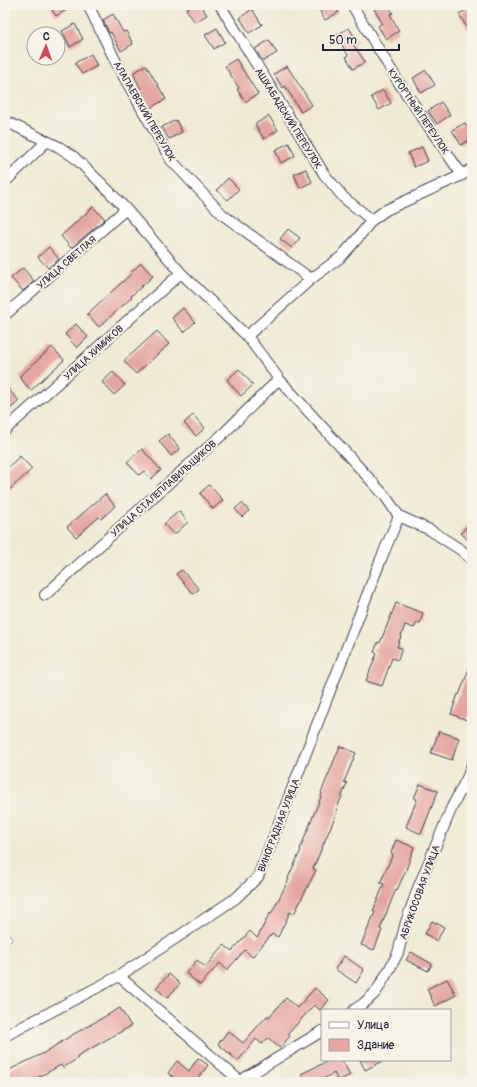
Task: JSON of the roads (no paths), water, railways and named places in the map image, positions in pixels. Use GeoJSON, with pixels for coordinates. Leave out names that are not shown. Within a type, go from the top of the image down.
{"type":"FeatureCollection","features":[{"type":"Feature","properties":{"kind":"street","name":"АЛАПАЕВСКИЙ ПЕРЕУЛОК"},"geometry":{"type":"LineString","coordinates":[[88,5],[119,68],[171,160],[223,215],[311,279]]}},
{"type":"Feature","properties":{"kind":"street","name":"АШХАБАДСКИЙ ПЕРЕУЛОК"},"geometry":{"type":"LineString","coordinates":[[220,5],[324,174],[344,198],[372,220]]}},
{"type":"Feature","properties":{"kind":"street","name":"КУРОРТНЫЙ ПЕРЕУЛОК"},"geometry":{"type":"LineString","coordinates":[[352,5],[399,83],[462,175]]}},
{"type":"Feature","properties":{"kind":"street"},"geometry":{"type":"LineString","coordinates":[[5,121],[60,147],[74,157],[126,209],[181,273],[247,336],[279,379],[385,496],[399,516],[430,530],[461,550],[472,560]]}},
{"type":"Feature","properties":{"kind":"street"},"geometry":{"type":"LineString","coordinates":[[5,182],[47,141]]}},
{"type":"Feature","properties":{"kind":"street"},"geometry":{"type":"LineString","coordinates":[[5,173],[22,166]]}},
{"type":"Feature","properties":{"kind":"street"},"geometry":{"type":"LineString","coordinates":[[247,336],[311,279],[341,257],[372,220],[386,210],[472,169]]}},
{"type":"Feature","properties":{"kind":"street","name":"УЛИЦА СВЕТЛАЯ"},"geometry":{"type":"LineString","coordinates":[[5,315],[126,209]]}},
{"type":"Feature","properties":{"kind":"street","name":"УЛИЦА ХИМИКОВ"},"geometry":{"type":"LineString","coordinates":[[5,430],[181,273]]}},
{"type":"Feature","properties":{"kind":"street","name":"УЛИЦА СТАЛЕПЛАВИЛЬЩИКОВ"},"geometry":{"type":"LineString","coordinates":[[44,595],[224,433],[279,379]]}},
{"type":"Feature","properties":{"kind":"street","name":"ВИНОГРАДНАЯ УЛИЦА"},"geometry":{"type":"LineString","coordinates":[[5,1036],[119,976],[236,898],[258,877],[399,516]]}},
{"type":"Feature","properties":{"kind":"street","name":"АБРИКОСОВАЯ УЛИЦА"},"geometry":{"type":"LineString","coordinates":[[356,1009],[376,992],[398,953],[406,922],[420,883],[452,807],[472,765]]}},
{"type":"Feature","properties":{"kind":"street"},"geometry":{"type":"LineString","coordinates":[[119,976],[241,1082],[321,1032]]}},
{"type":"Feature","properties":{"kind":"lane"},"geometry":{"type":"LineString","coordinates":[[5,933],[9,939]]}}]}
